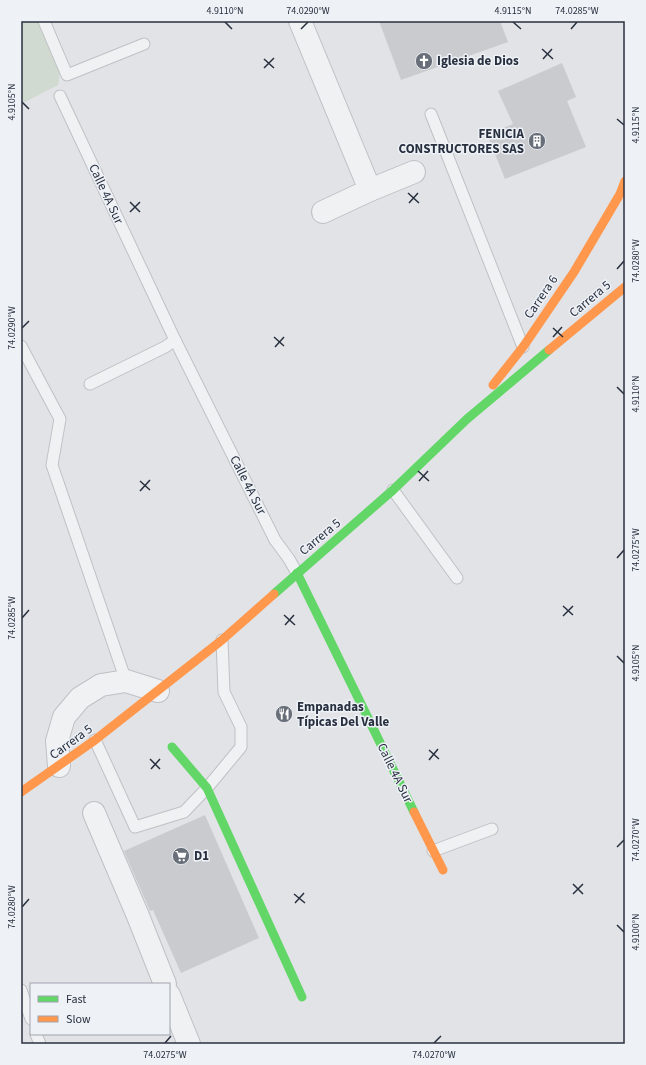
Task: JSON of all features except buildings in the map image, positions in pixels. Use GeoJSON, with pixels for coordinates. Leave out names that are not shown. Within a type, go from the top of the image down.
{"type":"FeatureCollection","features":[{"type":"Feature","properties":{"kind":"main road","name":"Carrera 6"},"geometry":{"type":"LineString","coordinates":[[467,419],[522,348],[574,272],[620,194],[625,181]]}},
{"type":"Feature","properties":{"kind":"main road"},"geometry":{"type":"LineString","coordinates":[[620,194],[625,204]]}},
{"type":"Feature","properties":{"kind":"main road","name":"Carrera 5"},"geometry":{"type":"LineString","coordinates":[[21,792],[95,740],[222,640],[349,530],[467,419],[625,287]]}},
{"type":"Feature","properties":{"kind":"main road","name":"Calle 4A Sur"},"geometry":{"type":"LineString","coordinates":[[297,574],[443,870]]}},
{"type":"Feature","properties":{"kind":"main road"},"geometry":{"type":"LineString","coordinates":[[172,746],[207,788],[302,997]]}},
{"type":"Feature","properties":{"kind":"street"},"geometry":{"type":"LineString","coordinates":[[300,21],[370,190]]}},
{"type":"Feature","properties":{"kind":"street"},"geometry":{"type":"LineString","coordinates":[[322,212],[414,172]]}},
{"type":"Feature","properties":{"kind":"street"},"geometry":{"type":"LineString","coordinates":[[59,766],[57,741],[64,717],[80,698],[101,685],[126,681],[158,691]]}},
{"type":"Feature","properties":{"kind":"street"},"geometry":{"type":"LineString","coordinates":[[94,813],[165,983]]}},
{"type":"Feature","properties":{"kind":"street"},"geometry":{"type":"LineString","coordinates":[[170,996],[189,1044]]}},
{"type":"Feature","properties":{"kind":"lane"},"geometry":{"type":"LineString","coordinates":[[44,21],[67,75],[144,44]]}},
{"type":"Feature","properties":{"kind":"lane","name":"Calle 4A Sur"},"geometry":{"type":"LineString","coordinates":[[60,96],[175,340],[275,540],[289,559],[297,574]]}},
{"type":"Feature","properties":{"kind":"lane"},"geometry":{"type":"LineString","coordinates":[[431,114],[522,348]]}},
{"type":"Feature","properties":{"kind":"lane"},"geometry":{"type":"LineString","coordinates":[[90,384],[166,347],[175,340]]}},
{"type":"Feature","properties":{"kind":"lane"},"geometry":{"type":"LineString","coordinates":[[21,346],[60,419],[52,465],[126,681]]}},
{"type":"Feature","properties":{"kind":"lane"},"geometry":{"type":"LineString","coordinates":[[393,490],[457,578]]}},
{"type":"Feature","properties":{"kind":"lane"},"geometry":{"type":"LineString","coordinates":[[95,740],[135,827],[184,812],[207,788],[241,747],[242,727],[224,692],[222,640]]}},
{"type":"Feature","properties":{"kind":"lane"},"geometry":{"type":"LineString","coordinates":[[433,851],[492,829]]}},
{"type":"Feature","properties":{"kind":"lane"},"geometry":{"type":"LineString","coordinates":[[21,990],[30,1016]]}},
{"type":"Feature","properties":{"kind":"shaded area"},"geometry":{"type":"Polygon","coordinates":[[[21,21],[38,21],[60,72],[58,85],[21,104],[21,21]]]}},
{"type":"Feature","properties":{"kind":"traffic: fast"},"geometry":{"type":"LineString","coordinates":[[274,594],[393,490],[467,419],[549,350]]}},
{"type":"Feature","properties":{"kind":"traffic: fast"},"geometry":{"type":"LineString","coordinates":[[297,573],[414,812]]}},
{"type":"Feature","properties":{"kind":"traffic: fast"},"geometry":{"type":"LineString","coordinates":[[172,747],[207,788],[302,997]]}},
{"type":"Feature","properties":{"kind":"traffic: slow"},"geometry":{"type":"LineString","coordinates":[[493,385],[523,347],[574,272],[620,194],[625,181]]}},
{"type":"Feature","properties":{"kind":"traffic: slow"},"geometry":{"type":"LineString","coordinates":[[549,350],[625,287]]}},
{"type":"Feature","properties":{"kind":"traffic: slow"},"geometry":{"type":"LineString","coordinates":[[21,792],[95,740],[222,640],[274,594]]}},
{"type":"Feature","properties":{"kind":"traffic: slow"},"geometry":{"type":"LineString","coordinates":[[414,812],[443,870]]}},
{"type":"Feature","properties":{"kind":"place","name":"Iglesia de Dios"},"geometry":{"type":"Point","coordinates":[424,61]}},
{"type":"Feature","properties":{"kind":"place","name":"FENICIA CONSTRUCTORES SAS"},"geometry":{"type":"Point","coordinates":[537,141]}},
{"type":"Feature","properties":{"kind":"place","name":"Empanadas Típicas Del Valle"},"geometry":{"type":"Point","coordinates":[284,714]}},
{"type":"Feature","properties":{"kind":"place","name":"D1"},"geometry":{"type":"Point","coordinates":[181,856]}}]}
